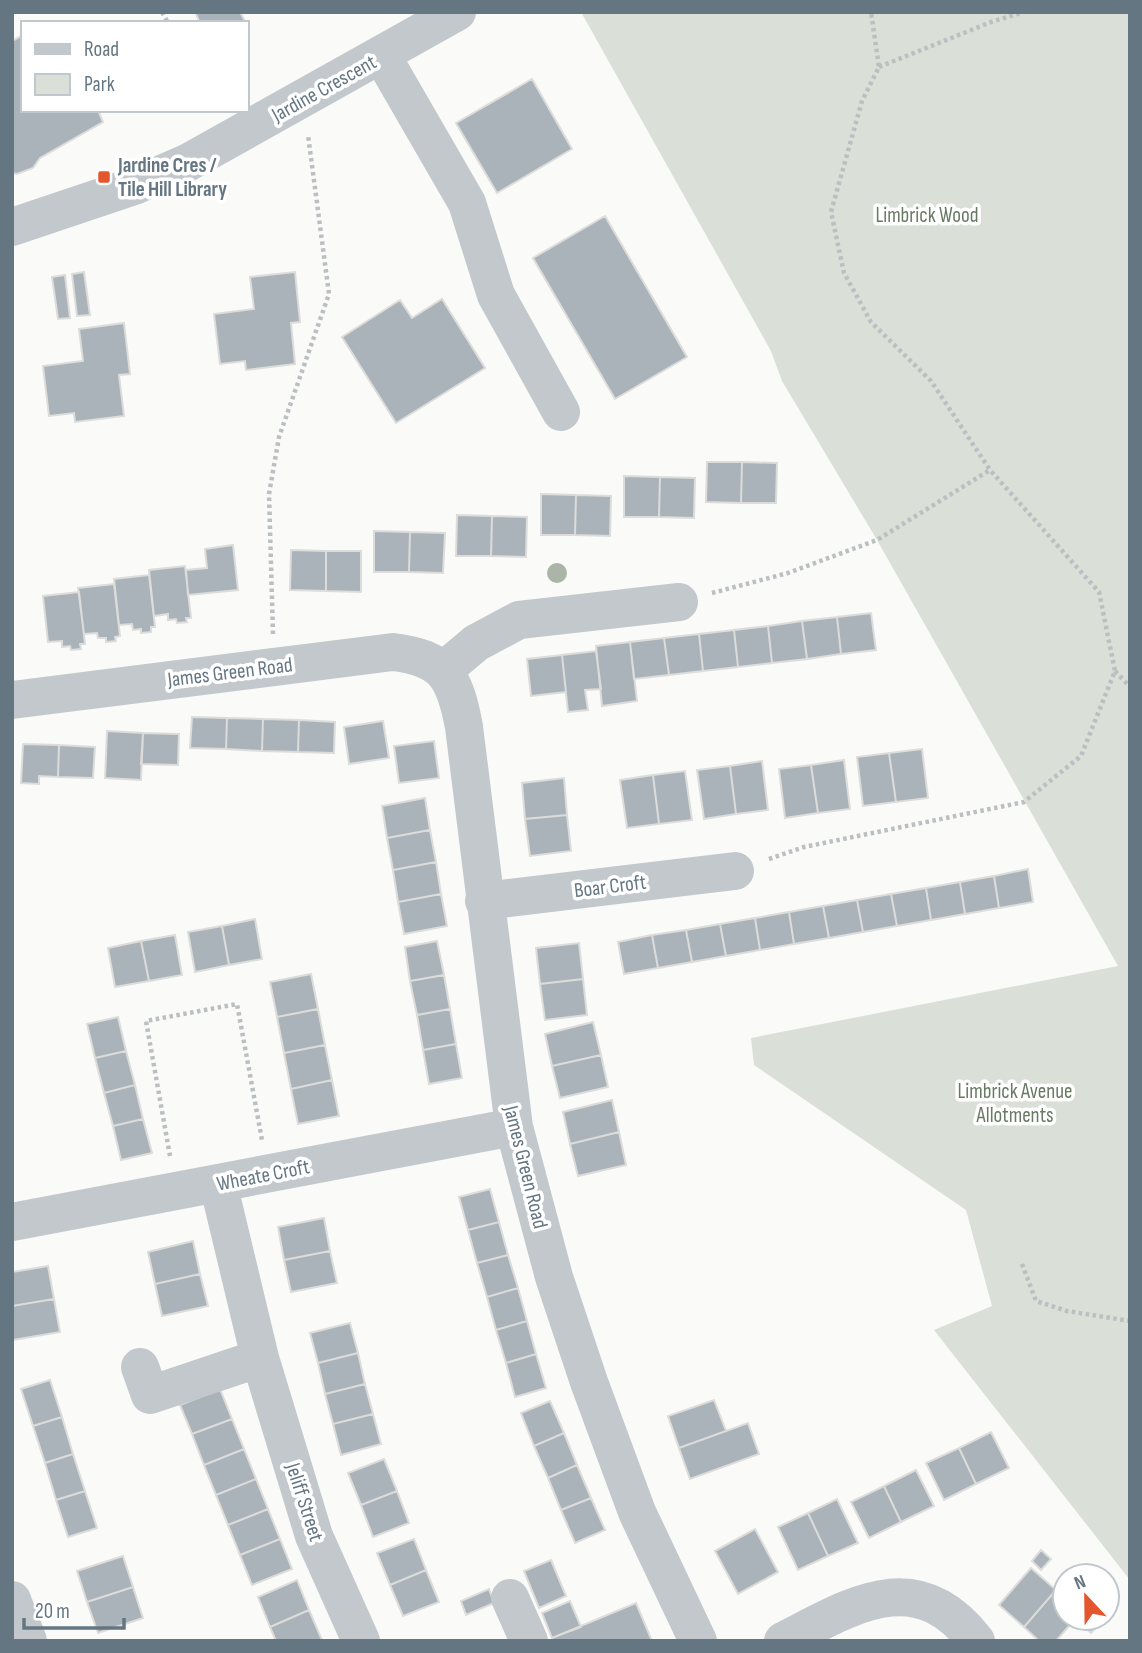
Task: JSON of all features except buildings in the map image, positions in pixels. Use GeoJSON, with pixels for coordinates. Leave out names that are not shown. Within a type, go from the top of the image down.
{"type":"FeatureCollection","features":[{"type":"Feature","properties":{"kind":"street","name":"Jardine Crescent"},"geometry":{"type":"LineString","coordinates":[[12,227],[166,172],[382,55],[443,16]]}},
{"type":"Feature","properties":{"kind":"street"},"geometry":{"type":"LineString","coordinates":[[382,55],[467,202],[496,295],[561,412]]}},
{"type":"Feature","properties":{"kind":"street"},"geometry":{"type":"LineString","coordinates":[[444,670],[476,643],[519,620],[679,602]]}},
{"type":"Feature","properties":{"kind":"street","name":"James Green Road"},"geometry":{"type":"LineString","coordinates":[[12,700],[393,652],[418,655],[444,670],[460,701],[464,727],[514,1127],[554,1277],[589,1382],[637,1512],[698,1641]]}},
{"type":"Feature","properties":{"kind":"street","name":"Boar Croft"},"geometry":{"type":"LineString","coordinates":[[484,901],[735,871]]}},
{"type":"Feature","properties":{"kind":"street","name":"Wheate Croft"},"geometry":{"type":"LineString","coordinates":[[12,1222],[514,1127]]}},
{"type":"Feature","properties":{"kind":"street","name":"Jeliff Street"},"geometry":{"type":"LineString","coordinates":[[218,1183],[260,1358],[314,1536],[360,1641]]}},
{"type":"Feature","properties":{"kind":"street"},"geometry":{"type":"LineString","coordinates":[[140,1367],[150,1395],[260,1358]]}},
{"type":"Feature","properties":{"kind":"street"},"geometry":{"type":"LineString","coordinates":[[783,1641],[854,1605],[900,1594],[930,1604],[961,1622],[976,1641]]}},
{"type":"Feature","properties":{"kind":"street"},"geometry":{"type":"LineString","coordinates":[[510,1598],[529,1641]]}},
{"type":"Feature","properties":{"kind":"street"},"geometry":{"type":"LineString","coordinates":[[12,1600],[27,1641]]}},
{"type":"Feature","properties":{"kind":"path"},"geometry":{"type":"LineString","coordinates":[[871,12],[879,67],[862,102],[831,212],[844,273],[872,322],[931,381],[990,470],[1099,592],[1115,671],[1130,687]]}},
{"type":"Feature","properties":{"kind":"path"},"geometry":{"type":"LineString","coordinates":[[879,67],[991,22],[1024,12]]}},
{"type":"Feature","properties":{"kind":"path"},"geometry":{"type":"LineString","coordinates":[[274,666],[269,494],[279,437],[329,294],[304,98]]}},
{"type":"Feature","properties":{"kind":"path"},"geometry":{"type":"LineString","coordinates":[[679,602],[788,573],[877,540],[990,470]]}},
{"type":"Feature","properties":{"kind":"path"},"geometry":{"type":"LineString","coordinates":[[735,871],[804,847],[1024,802],[1081,756],[1115,671]]}},
{"type":"Feature","properties":{"kind":"path"},"geometry":{"type":"LineString","coordinates":[[177,1191],[146,1021],[237,1004],[268,1174]]}},
{"type":"Feature","properties":{"kind":"path"},"geometry":{"type":"LineString","coordinates":[[1022,1264],[1036,1301],[1067,1311],[1130,1321]]}},
{"type":"Feature","properties":{"kind":"green space","name":"Limbrick Wood"},"geometry":{"type":"Polygon","coordinates":[[[581,12],[1130,12],[1130,1580],[1121,1569],[1121,1562],[1116,1562],[934,1330],[992,1306],[966,1210],[754,1065],[751,1038],[1118,966],[877,540],[782,381],[771,351],[581,12]]]}},
{"type":"Feature","properties":{"kind":"place","name":"Jardine Cres / Tile Hill Library"},"geometry":{"type":"Point","coordinates":[104,177]}},
{"type":"Feature","properties":{"kind":"park label","name":"Limbrick Avenue Allotments"},"geometry":{"type":"Point","coordinates":[1015,1103]}}]}
